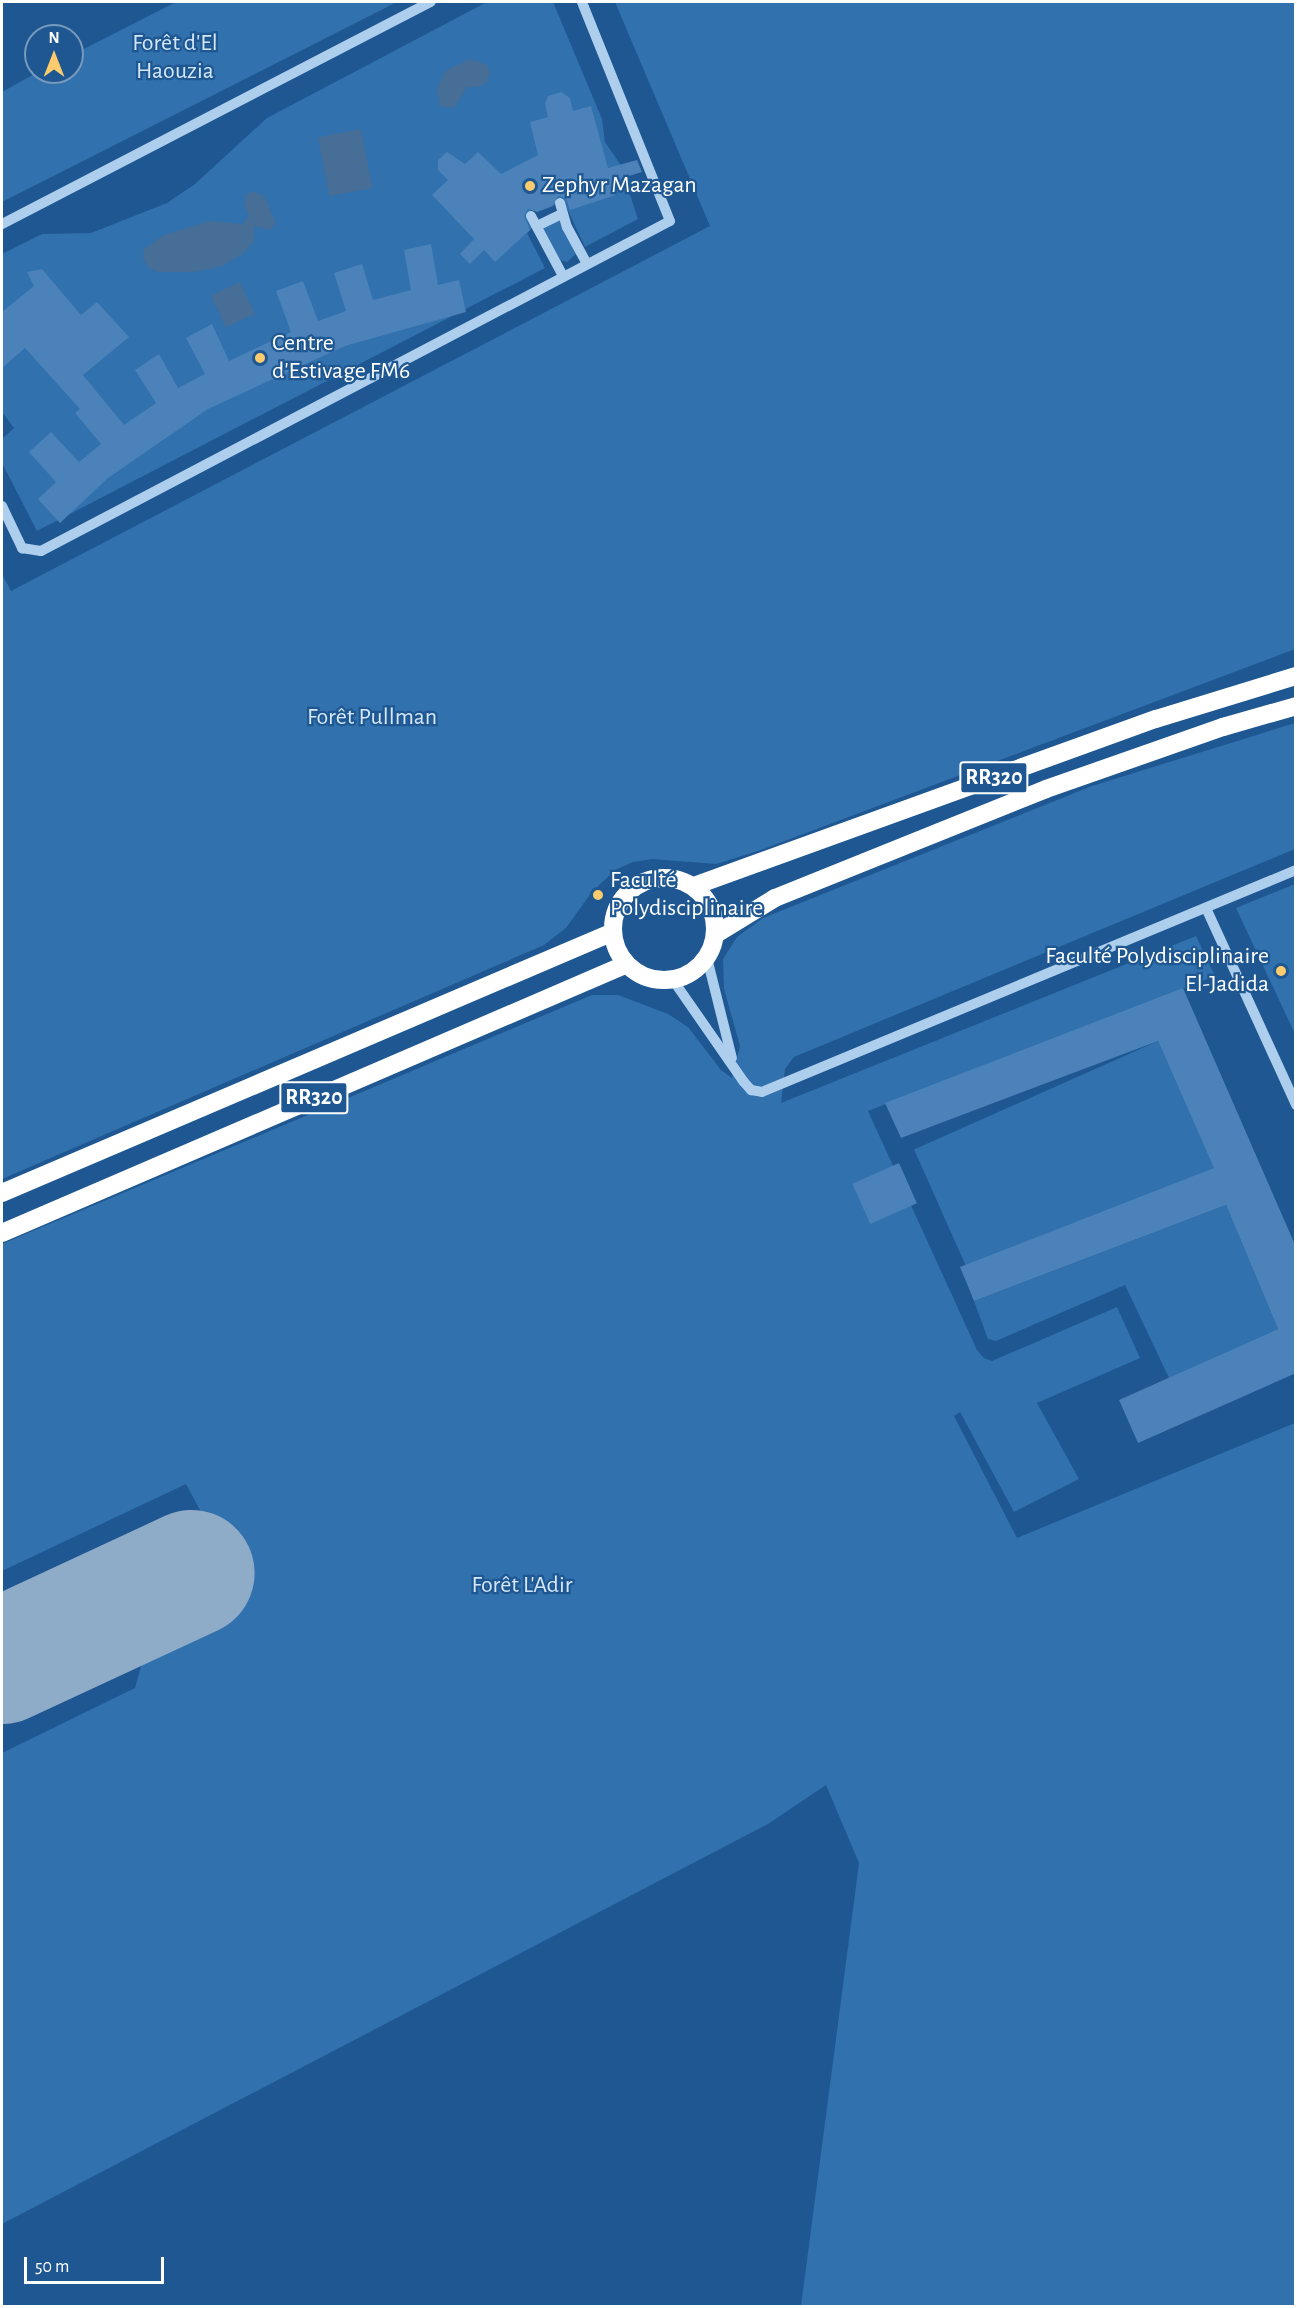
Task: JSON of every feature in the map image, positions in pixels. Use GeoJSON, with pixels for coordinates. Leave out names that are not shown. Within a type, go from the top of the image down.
{"type":"FeatureCollection","features":[{"type":"Feature","properties":{"kind":"highway","name":"RR320"},"geometry":{"type":"LineString","coordinates":[[694,886],[1156,719],[1296,676]]}},
{"type":"Feature","properties":{"kind":"highway","name":"RR320"},"geometry":{"type":"LineString","coordinates":[[716,934],[775,898],[1046,789],[1223,727],[1296,706]]}},
{"type":"Feature","properties":{"kind":"highway"},"geometry":{"type":"LineString","coordinates":[[657,877],[677,878],[694,886],[707,899],[715,916],[716,934],[707,958],[692,972],[673,980],[648,977],[627,964],[617,949],[613,932],[620,904],[639,884],[657,877]]}},
{"type":"Feature","properties":{"kind":"highway","name":"RR320"},"geometry":{"type":"LineString","coordinates":[[2,1192],[613,932]]}},
{"type":"Feature","properties":{"kind":"highway","name":"RR320"},"geometry":{"type":"LineString","coordinates":[[2,1233],[627,964]]}},
{"type":"Feature","properties":{"kind":"street"},"geometry":{"type":"LineString","coordinates":[[2,225],[431,2]]}},
{"type":"Feature","properties":{"kind":"street"},"geometry":{"type":"LineString","coordinates":[[2,506],[22,548],[41,551],[670,220],[582,2]]}},
{"type":"Feature","properties":{"kind":"street"},"geometry":{"type":"LineString","coordinates":[[537,226],[561,209],[587,264]]}},
{"type":"Feature","properties":{"kind":"street"},"geometry":{"type":"LineString","coordinates":[[531,216],[563,276]]}},
{"type":"Feature","properties":{"kind":"street"},"geometry":{"type":"LineString","coordinates":[[673,980],[751,1090],[762,1092],[777,1088],[1296,870]]}},
{"type":"Feature","properties":{"kind":"street"},"geometry":{"type":"LineString","coordinates":[[1206,908],[1296,1105]]}},
{"type":"Feature","properties":{"kind":"street"},"geometry":{"type":"LineString","coordinates":[[707,958],[734,1064]]}},
{"type":"Feature","properties":{"kind":"green space","name":"Forêt d'El Haouzia"},"geometry":{"type":"Polygon","coordinates":[[[176,2],[397,2],[2,202],[2,92],[24,80],[24,84],[84,84],[84,49],[176,2]]]}},
{"type":"Feature","properties":{"kind":"green space"},"geometry":{"type":"Polygon","coordinates":[[[487,2],[553,2],[602,119],[605,142],[620,164],[638,219],[585,247],[564,202],[554,205],[549,194],[527,206],[534,214],[534,227],[527,233],[545,268],[37,531],[2,463],[2,439],[14,428],[2,412],[2,254],[42,234],[91,233],[167,203],[195,184],[267,118],[487,2]]]}},
{"type":"Feature","properties":{"kind":"green space","name":"Forêt Pullman"},"geometry":{"type":"Polygon","coordinates":[[[615,2],[1295,2],[1295,649],[761,850],[716,864],[652,859],[633,862],[615,870],[591,893],[566,928],[544,945],[2,1179],[2,574],[11,591],[710,226],[615,2]]]}},
{"type":"Feature","properties":{"kind":"green space"},"geometry":{"type":"Polygon","coordinates":[[[560,220],[576,254],[567,262],[560,260],[544,230],[544,225],[560,220]]]}},
{"type":"Feature","properties":{"kind":"green space","name":"Forêt L'Adir"},"geometry":{"type":"Polygon","coordinates":[[[1295,723],[1295,849],[794,1057],[785,1069],[781,1103],[1196,936],[1215,976],[868,1111],[977,1350],[984,1358],[992,1361],[1117,1307],[1140,1358],[1037,1403],[1079,1479],[1014,1512],[960,1412],[954,1416],[1017,1538],[1295,1423],[1295,2306],[801,2306],[859,1863],[826,1785],[768,1824],[2,2224],[2,1753],[135,1688],[149,1638],[184,1604],[199,1550],[202,1514],[186,1484],[2,1571],[2,1244],[592,995],[618,995],[668,1014],[688,1027],[721,1070],[732,1078],[740,1046],[724,989],[723,959],[737,937],[763,918],[1092,786],[1295,723]]]}},
{"type":"Feature","properties":{"kind":"green space","name":"Faculté Polydisciplinaire El-Jadida"},"geometry":{"type":"Polygon","coordinates":[[[1295,884],[1295,1034],[1236,908],[1295,884]]]}},
{"type":"Feature","properties":{"kind":"green space"},"geometry":{"type":"Polygon","coordinates":[[[1158,1041],[1215,1168],[971,1277],[914,1150],[1158,1041]]]}},
{"type":"Feature","properties":{"kind":"green space"},"geometry":{"type":"Polygon","coordinates":[[[1226,1205],[1278,1329],[1169,1378],[1125,1285],[996,1341],[988,1339],[974,1301],[1226,1205]]]}},
{"type":"Feature","properties":{"kind":"shaded area"},"geometry":{"type":"Polygon","coordinates":[[[469,59],[486,64],[490,72],[488,81],[480,87],[467,87],[454,108],[440,106],[437,89],[445,71],[469,59]]]}},
{"type":"Feature","properties":{"kind":"shaded area"},"geometry":{"type":"Polygon","coordinates":[[[361,129],[372,188],[329,196],[318,137],[361,129]]]}},
{"type":"Feature","properties":{"kind":"shaded area"},"geometry":{"type":"Polygon","coordinates":[[[253,191],[264,196],[276,223],[270,230],[254,226],[254,241],[241,255],[222,266],[193,272],[158,272],[148,267],[143,258],[144,249],[164,235],[210,221],[243,224],[249,216],[244,205],[246,195],[253,191]]]}},
{"type":"Feature","properties":{"kind":"shaded area"},"geometry":{"type":"Polygon","coordinates":[[[240,282],[255,314],[226,327],[211,296],[240,282]]]}},
{"type":"Feature","properties":{"kind":"building"},"geometry":{"type":"Polygon","coordinates":[[[561,92],[570,98],[573,111],[591,106],[608,168],[637,160],[642,172],[612,181],[616,195],[570,210],[566,198],[558,196],[553,206],[537,212],[528,209],[524,216],[530,230],[495,262],[484,250],[470,264],[460,254],[474,239],[432,195],[448,180],[438,170],[438,160],[447,152],[465,164],[478,152],[501,174],[538,155],[530,122],[548,117],[545,104],[548,96],[561,92]]]}},
{"type":"Feature","properties":{"kind":"building"},"geometry":{"type":"Polygon","coordinates":[[[431,244],[438,285],[459,280],[466,312],[345,346],[208,409],[108,478],[60,523],[38,499],[56,482],[29,452],[51,432],[79,462],[101,444],[75,413],[80,409],[25,348],[2,368],[2,312],[34,286],[27,272],[42,269],[81,315],[97,302],[129,337],[83,375],[124,425],[156,403],[135,370],[159,354],[178,388],[205,374],[186,338],[212,324],[229,361],[291,332],[276,291],[303,281],[318,321],[346,311],[334,273],[362,264],[373,300],[411,290],[404,250],[431,244]]]}},
{"type":"Feature","properties":{"kind":"building"},"geometry":{"type":"Polygon","coordinates":[[[1183,988],[1296,1247],[1296,1373],[1138,1443],[1119,1400],[1278,1329],[1226,1205],[974,1301],[960,1267],[1214,1168],[1158,1041],[901,1138],[885,1103],[1183,988]]]}},
{"type":"Feature","properties":{"kind":"building"},"geometry":{"type":"Polygon","coordinates":[[[899,1163],[917,1203],[870,1224],[852,1184],[899,1163]]]}},
{"type":"Feature","properties":{"kind":"runway"},"geometry":{"type":"LineString","coordinates":[[2,1661],[192,1573]]}},
{"type":"Feature","properties":{"kind":"place","name":"Zephyr Mazagan"},"geometry":{"type":"Point","coordinates":[530,186]}},
{"type":"Feature","properties":{"kind":"place","name":"Centre d'Estivage FM6"},"geometry":{"type":"Point","coordinates":[260,358]}},
{"type":"Feature","properties":{"kind":"place","name":"Faculté Polydisciplinaire"},"geometry":{"type":"Point","coordinates":[598,895]}},
{"type":"Feature","properties":{"kind":"place","name":"Faculté Polydisciplinaire El-Jadida"},"geometry":{"type":"Point","coordinates":[1281,971]}}]}
